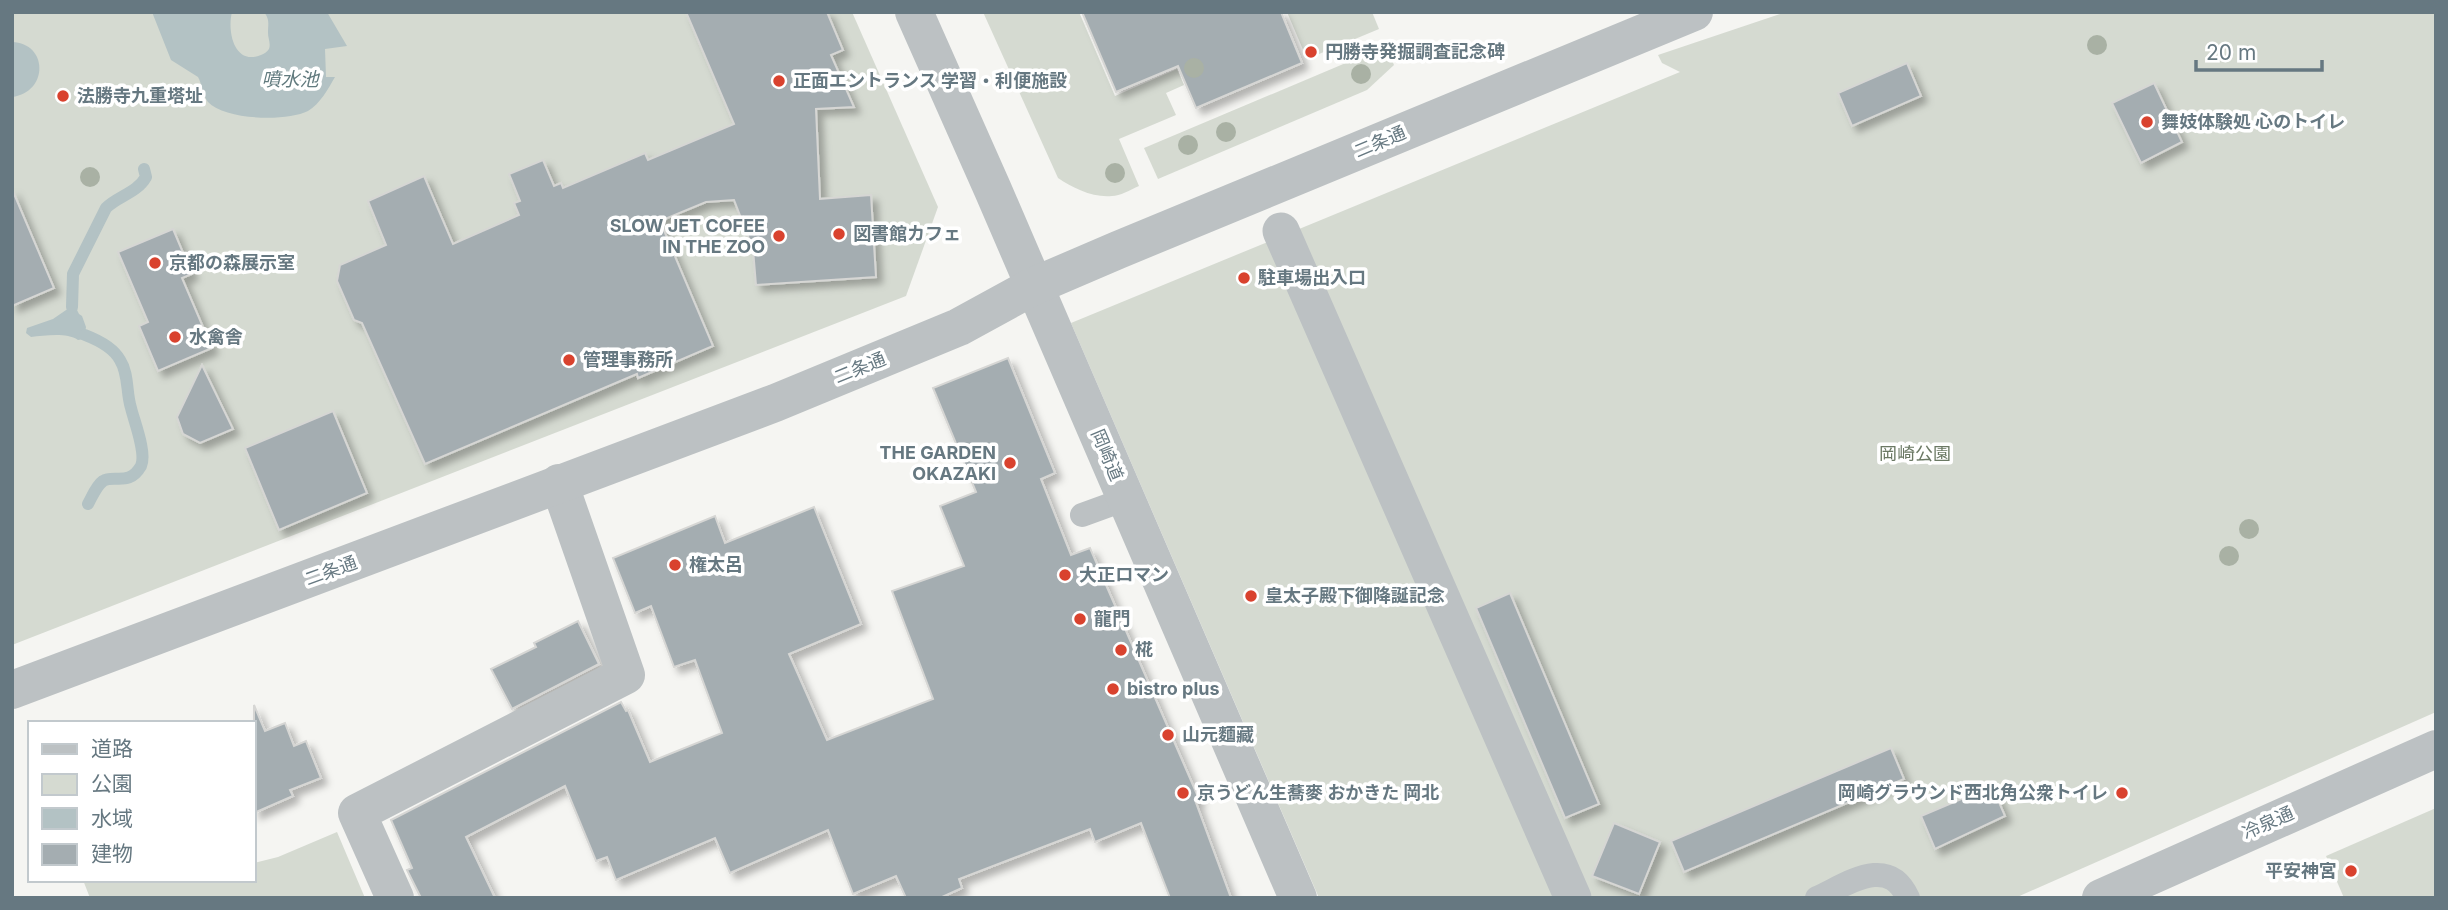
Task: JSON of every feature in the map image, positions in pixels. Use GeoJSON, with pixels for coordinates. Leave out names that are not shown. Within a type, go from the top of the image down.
{"type":"FeatureCollection","features":[{"type":"Feature","properties":{"kind":"street","name":"岡崎道"},"geometry":{"type":"LineString","coordinates":[[914,12],[1298,898]]}},
{"type":"Feature","properties":{"kind":"street","name":"二条通"},"geometry":{"type":"LineString","coordinates":[[12,690],[775,403],[935,338],[1034,286],[1694,12]]}},
{"type":"Feature","properties":{"kind":"street"},"geometry":{"type":"LineString","coordinates":[[1281,231],[1573,898]]}},
{"type":"Feature","properties":{"kind":"street"},"geometry":{"type":"LineString","coordinates":[[395,898],[357,813],[626,675],[559,483]]}},
{"type":"Feature","properties":{"kind":"street","name":"冷泉通"},"geometry":{"type":"LineString","coordinates":[[2101,898],[2436,749]]}},
{"type":"Feature","properties":{"kind":"lane"},"geometry":{"type":"LineString","coordinates":[[1082,515],[1126,499]]}},
{"type":"Feature","properties":{"kind":"lane"},"geometry":{"type":"LineString","coordinates":[[1817,898],[1869,875],[1883,874],[1897,879],[1909,898]]}},
{"type":"Feature","properties":{"kind":"green space"},"geometry":{"type":"Polygon","coordinates":[[[12,12],[852,12],[938,207],[906,296],[12,645],[12,12]]]}},
{"type":"Feature","properties":{"kind":"green space"},"geometry":{"type":"Polygon","coordinates":[[[983,12],[1079,12],[1115,96],[1177,69],[1184,85],[1166,93],[1176,115],[1119,139],[1139,186],[1118,195],[1105,196],[1084,192],[1058,178],[983,12]]]}},
{"type":"Feature","properties":{"kind":"green space"},"geometry":{"type":"Polygon","coordinates":[[[1287,12],[1372,12],[1379,29],[1307,59],[1287,12]]]}},
{"type":"Feature","properties":{"kind":"green space","name":"岡崎公園"},"geometry":{"type":"Polygon","coordinates":[[[1786,12],[2436,12],[2436,712],[2015,898],[1319,898],[1071,323],[1680,72],[1662,63],[1658,55],[1786,12]]]}},
{"type":"Feature","properties":{"kind":"green space"},"geometry":{"type":"Polygon","coordinates":[[[1386,46],[1394,65],[1367,90],[1158,179],[1144,148],[1386,46]]]}},
{"type":"Feature","properties":{"kind":"green space"},"geometry":{"type":"Polygon","coordinates":[[[2436,808],[2436,898],[2344,898],[2326,856],[2436,808]]]}},
{"type":"Feature","properties":{"kind":"green space"},"geometry":{"type":"Polygon","coordinates":[[[337,832],[365,898],[90,898],[84,882],[256,882],[256,862],[278,857],[337,832]]]}},
{"type":"Feature","properties":{"kind":"water","name":"噴水池"},"geometry":{"type":"Polygon","coordinates":[[[152,12],[232,12],[234,45],[244,56],[252,57],[261,55],[270,47],[268,20],[264,12],[327,12],[347,46],[325,49],[326,77],[335,77],[320,100],[308,111],[285,117],[241,116],[216,108],[208,102],[198,77],[171,60],[152,12]]]}},
{"type":"Feature","properties":{"kind":"water"},"geometry":{"type":"Polygon","coordinates":[[[12,42],[24,44],[32,50],[38,59],[39,68],[38,78],[33,86],[12,97],[12,42]]]}},
{"type":"Feature","properties":{"kind":"water"},"geometry":{"type":"Polygon","coordinates":[[[75,306],[86,327],[84,339],[61,335],[31,337],[26,333],[27,328],[53,319],[75,306]]]}},
{"type":"Feature","properties":{"kind":"building"},"geometry":{"type":"Polygon","coordinates":[[[686,12],[827,12],[843,50],[831,55],[854,107],[816,109],[820,199],[871,195],[876,277],[756,285],[753,249],[734,200],[706,202],[660,221],[713,346],[638,378],[637,374],[425,464],[362,323],[354,320],[337,281],[340,265],[386,245],[368,201],[424,176],[453,244],[519,215],[514,203],[520,201],[509,174],[543,160],[554,186],[561,183],[563,188],[645,153],[648,160],[734,124],[686,12]]]}},
{"type":"Feature","properties":{"kind":"building"},"geometry":{"type":"Polygon","coordinates":[[[1082,12],[1281,12],[1302,63],[1196,108],[1178,66],[1116,92],[1082,12]]]}},
{"type":"Feature","properties":{"kind":"building"},"geometry":{"type":"Polygon","coordinates":[[[1907,63],[1921,96],[1852,126],[1838,93],[1907,63]]]}},
{"type":"Feature","properties":{"kind":"building","name":"舞妓体験処 心のトイレ"},"geometry":{"type":"Polygon","coordinates":[[[2154,83],[2182,142],[2141,163],[2112,103],[2154,83]]]}},
{"type":"Feature","properties":{"kind":"building"},"geometry":{"type":"Polygon","coordinates":[[[12,189],[54,288],[12,306],[12,189]]]}},
{"type":"Feature","properties":{"kind":"building"},"geometry":{"type":"Polygon","coordinates":[[[173,229],[192,274],[182,278],[212,348],[158,371],[139,326],[148,322],[118,252],[173,229]]]}},
{"type":"Feature","properties":{"kind":"building"},"geometry":{"type":"Polygon","coordinates":[[[1008,358],[1055,473],[1041,479],[1071,555],[1090,548],[1199,799],[1195,800],[1231,898],[1170,898],[1141,823],[1095,842],[1090,829],[959,879],[962,888],[940,898],[906,898],[896,876],[853,894],[828,830],[730,873],[715,838],[616,880],[607,857],[596,861],[565,786],[466,837],[495,898],[421,898],[407,870],[412,868],[391,820],[621,702],[626,711],[628,710],[650,762],[722,733],[695,660],[674,667],[651,606],[635,613],[613,558],[715,516],[725,543],[814,507],[861,624],[789,654],[827,740],[933,699],[892,591],[964,566],[940,506],[976,492],[933,388],[1008,358]]]}},
{"type":"Feature","properties":{"kind":"building"},"geometry":{"type":"Polygon","coordinates":[[[202,365],[233,429],[200,443],[183,434],[177,417],[202,365]]]}},
{"type":"Feature","properties":{"kind":"building"},"geometry":{"type":"Polygon","coordinates":[[[333,411],[367,493],[279,530],[245,448],[333,411]]]}},
{"type":"Feature","properties":{"kind":"building"},"geometry":{"type":"Polygon","coordinates":[[[1510,593],[1599,804],[1565,818],[1476,608],[1510,593]]]}},
{"type":"Feature","properties":{"kind":"building"},"geometry":{"type":"Polygon","coordinates":[[[578,621],[599,664],[512,709],[491,669],[536,647],[534,643],[578,621]]]}},
{"type":"Feature","properties":{"kind":"building"},"geometry":{"type":"Polygon","coordinates":[[[254,705],[265,731],[285,723],[294,746],[306,741],[321,778],[290,790],[293,796],[256,812],[256,721],[254,705]]]}},
{"type":"Feature","properties":{"kind":"building"},"geometry":{"type":"Polygon","coordinates":[[[1891,748],[1904,779],[1684,872],[1671,841],[1891,748]]]}},
{"type":"Feature","properties":{"kind":"building"},"geometry":{"type":"Polygon","coordinates":[[[1992,786],[2005,816],[1935,849],[1921,816],[1992,786]]]}},
{"type":"Feature","properties":{"kind":"building"},"geometry":{"type":"Polygon","coordinates":[[[1614,823],[1660,842],[1639,894],[1592,876],[1614,823]]]}},
{"type":"Feature","properties":{"kind":"waterway"},"geometry":{"type":"LineString","coordinates":[[72,307],[73,274],[106,208],[142,182],[146,177],[144,169]]}},
{"type":"Feature","properties":{"kind":"waterway"},"geometry":{"type":"LineString","coordinates":[[85,335],[109,348],[123,365],[142,453],[141,466],[132,476],[103,481],[88,504]]}},
{"type":"Feature","properties":{"kind":"place","name":"円勝寺発掘調査記念碑"},"geometry":{"type":"Point","coordinates":[1311,52]}},
{"type":"Feature","properties":{"kind":"place","name":"正面エントランス 学習・利便施設"},"geometry":{"type":"Point","coordinates":[779,81]}},
{"type":"Feature","properties":{"kind":"place","name":"法勝寺九重塔址"},"geometry":{"type":"Point","coordinates":[63,96]}},
{"type":"Feature","properties":{"kind":"place","name":"舞妓体験処 心のトイレ"},"geometry":{"type":"Point","coordinates":[2147,122]}},
{"type":"Feature","properties":{"kind":"place","name":"図書館カフェ"},"geometry":{"type":"Point","coordinates":[839,234]}},
{"type":"Feature","properties":{"kind":"place","name":"SLOW JET COFEE IN THE ZOO"},"geometry":{"type":"Point","coordinates":[779,236]}},
{"type":"Feature","properties":{"kind":"place","name":"京都の森展示室"},"geometry":{"type":"Point","coordinates":[155,263]}},
{"type":"Feature","properties":{"kind":"place","name":"駐車場出入口"},"geometry":{"type":"Point","coordinates":[1244,278]}},
{"type":"Feature","properties":{"kind":"place","name":"水禽舎"},"geometry":{"type":"Point","coordinates":[175,337]}},
{"type":"Feature","properties":{"kind":"place","name":"管理事務所"},"geometry":{"type":"Point","coordinates":[569,360]}},
{"type":"Feature","properties":{"kind":"place","name":"THE GARDEN OKAZAKI"},"geometry":{"type":"Point","coordinates":[1010,463]}},
{"type":"Feature","properties":{"kind":"place","name":"権太呂"},"geometry":{"type":"Point","coordinates":[675,565]}},
{"type":"Feature","properties":{"kind":"place","name":"大正ロマン"},"geometry":{"type":"Point","coordinates":[1065,575]}},
{"type":"Feature","properties":{"kind":"place","name":"皇太子殿下御降誕記念"},"geometry":{"type":"Point","coordinates":[1251,596]}},
{"type":"Feature","properties":{"kind":"place","name":"龍門"},"geometry":{"type":"Point","coordinates":[1080,619]}},
{"type":"Feature","properties":{"kind":"place","name":"椛"},"geometry":{"type":"Point","coordinates":[1121,650]}},
{"type":"Feature","properties":{"kind":"place","name":"bistro plus"},"geometry":{"type":"Point","coordinates":[1113,689]}},
{"type":"Feature","properties":{"kind":"place","name":"山元麵藏"},"geometry":{"type":"Point","coordinates":[1168,735]}},
{"type":"Feature","properties":{"kind":"place","name":"京うどん生蕎麥 おかきた 岡北"},"geometry":{"type":"Point","coordinates":[1183,793]}},
{"type":"Feature","properties":{"kind":"place","name":"岡崎グラウンド西北角公衆トイレ"},"geometry":{"type":"Point","coordinates":[2122,793]}},
{"type":"Feature","properties":{"kind":"place","name":"平安神宮"},"geometry":{"type":"Point","coordinates":[2351,871]}}]}
